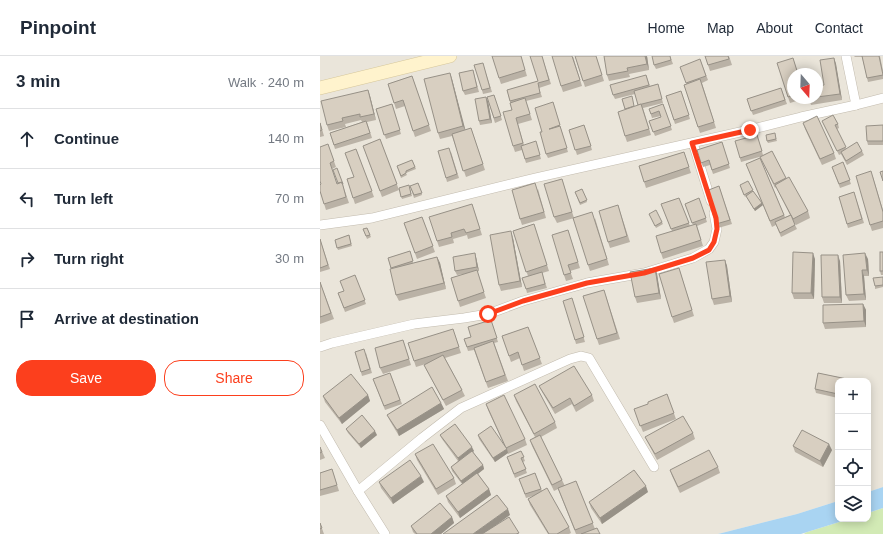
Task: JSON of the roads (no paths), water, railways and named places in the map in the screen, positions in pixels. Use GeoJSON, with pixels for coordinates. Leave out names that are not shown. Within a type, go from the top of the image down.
{"type":"FeatureCollection","features":[{"type":"Feature","properties":{"kind":"street"},"geometry":{"type":"LineString","coordinates":[[320,88],[450,56]]}},
{"type":"Feature","properties":{"kind":"street"},"geometry":{"type":"LineString","coordinates":[[846,56],[856,105]]}},
{"type":"Feature","properties":{"kind":"street"},"geometry":{"type":"LineString","coordinates":[[320,225],[372,218],[535,178],[750,130],[883,98]]}},
{"type":"Feature","properties":{"kind":"street"},"geometry":{"type":"LineString","coordinates":[[320,347],[414,324],[488,314],[523,301],[587,283],[644,273],[693,258],[709,250],[714,242],[717,229],[716,218],[692,143]]}},
{"type":"Feature","properties":{"kind":"street"},"geometry":{"type":"LineString","coordinates":[[358,491],[461,408],[570,359],[581,356],[589,358],[654,467]]}},
{"type":"Feature","properties":{"kind":"street"},"geometry":{"type":"LineString","coordinates":[[320,425],[385,534]]}},
{"type":"Feature","properties":{"kind":"water"},"geometry":{"type":"Polygon","coordinates":[[[883,487],[883,508],[871,512],[871,491],[883,487]]]}},
{"type":"Feature","properties":{"kind":"water"},"geometry":{"type":"Polygon","coordinates":[[[835,502],[835,522],[839,522],[801,534],[718,534],[797,514],[835,502]]]}}]}
